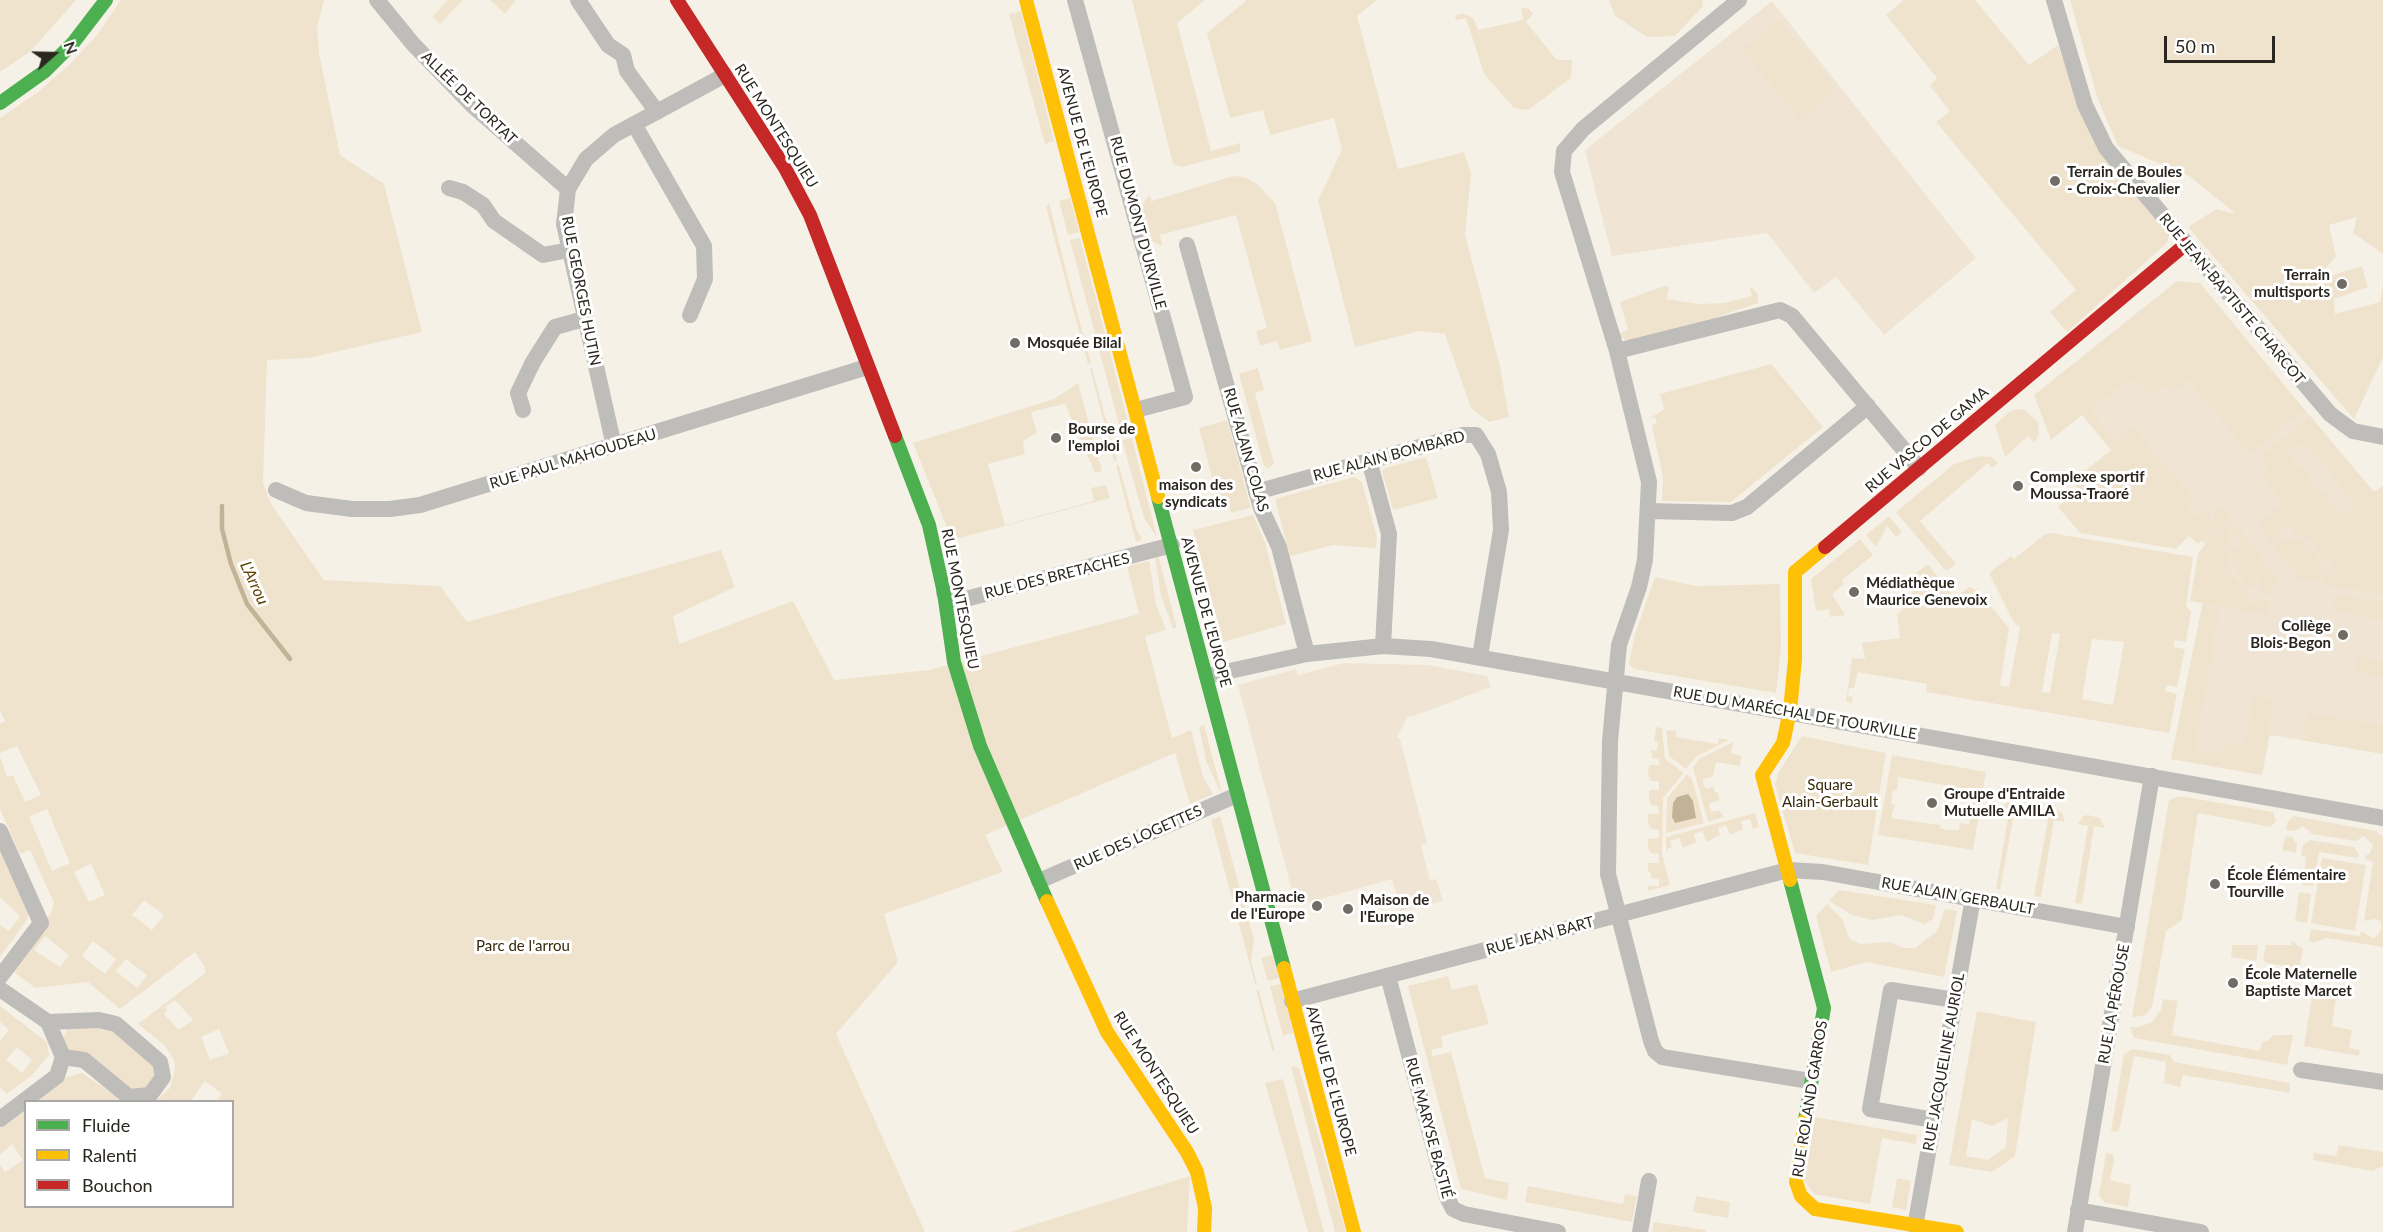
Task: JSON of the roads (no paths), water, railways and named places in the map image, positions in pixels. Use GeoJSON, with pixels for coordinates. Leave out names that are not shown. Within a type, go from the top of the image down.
{"type":"FeatureCollection","features":[{"type":"Feature","properties":{"kind":"street"},"geometry":{"type":"LineString","coordinates":[[0,103],[45,71],[73,43],[106,0]]}},
{"type":"Feature","properties":{"kind":"street","name":"ALLÉE DE TORTAT"},"geometry":{"type":"LineString","coordinates":[[377,0],[413,44],[472,105],[568,189]]}},
{"type":"Feature","properties":{"kind":"street"},"geometry":{"type":"LineString","coordinates":[[578,0],[608,45],[623,55],[627,71],[657,112]]}},
{"type":"Feature","properties":{"kind":"street","name":"RUE MONTESQUIEU"},"geometry":{"type":"LineString","coordinates":[[677,0],[785,168],[810,215],[922,504],[944,593],[954,662],[980,746],[1107,1032],[1187,1152],[1197,1172],[1202,1185],[1205,1208],[1204,1232]]}},
{"type":"Feature","properties":{"kind":"street","name":"AVENUE DE L'EUROPE"},"geometry":{"type":"LineString","coordinates":[[1026,0],[1354,1232]]}},
{"type":"Feature","properties":{"kind":"street","name":"RUE DUMONT D'URVILLE"},"geometry":{"type":"LineString","coordinates":[[1076,0],[1185,397],[1136,410]]}},
{"type":"Feature","properties":{"kind":"street"},"geometry":{"type":"LineString","coordinates":[[1739,0],[1582,129],[1564,151],[1562,172],[1617,351],[1647,470],[1648,511],[1645,560],[1639,587],[1619,645],[1615,682],[1610,741],[1608,874],[1655,1051],[1662,1057],[1810,1081]]}},
{"type":"Feature","properties":{"kind":"street","name":"RUE JEAN-BAPTISTE CHARCOT"},"geometry":{"type":"LineString","coordinates":[[2054,0],[2082,95],[2095,128],[2121,168],[2330,414],[2353,430],[2383,436]]}},
{"type":"Feature","properties":{"kind":"street","name":"RUE GEORGES HUTIN"},"geometry":{"type":"LineString","coordinates":[[614,446],[564,224],[568,189],[586,159],[614,135],[725,75]]}},
{"type":"Feature","properties":{"kind":"street"},"geometry":{"type":"LineString","coordinates":[[634,124],[704,246],[705,279],[690,315]]}},
{"type":"Feature","properties":{"kind":"street"},"geometry":{"type":"LineString","coordinates":[[449,188],[463,192],[483,205],[494,221],[543,255],[569,250]]}},
{"type":"Feature","properties":{"kind":"street","name":"RUE VASCO DE GAMA"},"geometry":{"type":"LineString","coordinates":[[1790,711],[1795,659],[1795,572],[2186,244]]}},
{"type":"Feature","properties":{"kind":"street","name":"RUE ALAIN COLAS"},"geometry":{"type":"LineString","coordinates":[[1187,246],[1256,492],[1279,548],[1307,654]]}},
{"type":"Feature","properties":{"kind":"street"},"geometry":{"type":"LineString","coordinates":[[1617,351],[1780,310],[1792,316],[1919,468]]}},
{"type":"Feature","properties":{"kind":"street"},"geometry":{"type":"LineString","coordinates":[[523,410],[518,393],[533,362],[555,327],[584,319]]}},
{"type":"Feature","properties":{"kind":"street","name":"RUE PAUL MAHOUDEAU"},"geometry":{"type":"LineString","coordinates":[[276,490],[306,503],[352,509],[390,509],[420,505],[867,367]]}},
{"type":"Feature","properties":{"kind":"street"},"geometry":{"type":"LineString","coordinates":[[1648,511],[1732,513],[1747,507],[1868,406]]}},
{"type":"Feature","properties":{"kind":"street","name":"RUE ALAIN BOMBARD"},"geometry":{"type":"LineString","coordinates":[[1256,492],[1463,435],[1476,435],[1484,443],[1499,492],[1501,530],[1480,656]]}},
{"type":"Feature","properties":{"kind":"street"},"geometry":{"type":"LineString","coordinates":[[1369,460],[1389,534],[1383,646]]}},
{"type":"Feature","properties":{"kind":"street","name":"RUE DES BRETACHES"},"geometry":{"type":"LineString","coordinates":[[944,593],[957,602],[1172,545]]}},
{"type":"Feature","properties":{"kind":"street","name":"RUE DU MARÉCHAL DE TOURVILLE"},"geometry":{"type":"LineString","coordinates":[[1207,676],[1307,654],[1383,646],[1480,656],[2383,818]]}},
{"type":"Feature","properties":{"kind":"street","name":"RUE ROLAND GARROS"},"geometry":{"type":"LineString","coordinates":[[1790,711],[1784,743],[1762,775],[1824,1008],[1810,1081],[1796,1182],[1801,1196],[1815,1209],[1953,1232]]}},
{"type":"Feature","properties":{"kind":"street","name":"RUE LA PÉROUSE"},"geometry":{"type":"LineString","coordinates":[[2074,1232],[2152,776]]}},
{"type":"Feature","properties":{"kind":"street","name":"RUE DES LOGETTES"},"geometry":{"type":"LineString","coordinates":[[1039,881],[1237,795]]}},
{"type":"Feature","properties":{"kind":"street"},"geometry":{"type":"LineString","coordinates":[[0,831],[41,923],[0,977]]}},
{"type":"Feature","properties":{"kind":"street","name":"RUE JEAN BART"},"geometry":{"type":"LineString","coordinates":[[1293,1001],[1788,870]]}},
{"type":"Feature","properties":{"kind":"street","name":"RUE ALAIN GERBAULT"},"geometry":{"type":"LineString","coordinates":[[1788,870],[1813,870],[2127,927]]}},
{"type":"Feature","properties":{"kind":"street","name":"RUE JACQUELINE AURIOL"},"geometry":{"type":"LineString","coordinates":[[1915,1227],[1973,898]]}},
{"type":"Feature","properties":{"kind":"street","name":"RUE MARYSE BASTIÉ"},"geometry":{"type":"LineString","coordinates":[[1389,976],[1447,1197],[1453,1209],[1464,1214],[1558,1232]]}},
{"type":"Feature","properties":{"kind":"street"},"geometry":{"type":"LineString","coordinates":[[0,989],[48,1022],[63,1057],[57,1076],[1,1116]]}},
{"type":"Feature","properties":{"kind":"street"},"geometry":{"type":"LineString","coordinates":[[1934,1120],[1870,1109],[1891,990],[1955,1000]]}},
{"type":"Feature","properties":{"kind":"street"},"geometry":{"type":"LineString","coordinates":[[48,1022],[99,1020],[116,1024],[160,1062],[163,1077],[150,1095],[129,1097],[84,1060],[63,1057]]}},
{"type":"Feature","properties":{"kind":"street"},"geometry":{"type":"LineString","coordinates":[[2301,1070],[2383,1082]]}},
{"type":"Feature","properties":{"kind":"street"},"geometry":{"type":"LineString","coordinates":[[1640,1232],[1649,1181]]}},
{"type":"Feature","properties":{"kind":"street"},"geometry":{"type":"LineString","coordinates":[[2078,1210],[2201,1232]]}},
{"type":"Feature","properties":{"kind":"waterway","name":"L'Arrou"},"geometry":{"type":"LineString","coordinates":[[222,506],[222,529],[231,564],[247,604],[290,659]]}},
{"type":"Feature","properties":{"kind":"place","name":"Terrain de Boules - Croix-Chevalier"},"geometry":{"type":"Point","coordinates":[2055,181]}},
{"type":"Feature","properties":{"kind":"place","name":"Terrain multisports"},"geometry":{"type":"Point","coordinates":[2342,284]}},
{"type":"Feature","properties":{"kind":"place","name":"Mosquée Bilal"},"geometry":{"type":"Point","coordinates":[1015,343]}},
{"type":"Feature","properties":{"kind":"place","name":"Bourse de l'emploi"},"geometry":{"type":"Point","coordinates":[1056,438]}},
{"type":"Feature","properties":{"kind":"place","name":"maison des syndicats"},"geometry":{"type":"Point","coordinates":[1196,467]}},
{"type":"Feature","properties":{"kind":"place","name":"Complexe sportif Moussa-Traoré"},"geometry":{"type":"Point","coordinates":[2018,486]}},
{"type":"Feature","properties":{"kind":"place","name":"Médiathèque Maurice Genevoix"},"geometry":{"type":"Point","coordinates":[1854,592]}},
{"type":"Feature","properties":{"kind":"place","name":"Collège Blois-Begon"},"geometry":{"type":"Point","coordinates":[2343,635]}},
{"type":"Feature","properties":{"kind":"place","name":"Groupe d'Entraide Mutuelle AMILA"},"geometry":{"type":"Point","coordinates":[1932,803]}},
{"type":"Feature","properties":{"kind":"place","name":"École Élémentaire Tourville"},"geometry":{"type":"Point","coordinates":[2215,884]}},
{"type":"Feature","properties":{"kind":"place","name":"Pharmacie de l'Europe"},"geometry":{"type":"Point","coordinates":[1317,906]}},
{"type":"Feature","properties":{"kind":"place","name":"Maison de l'Europe"},"geometry":{"type":"Point","coordinates":[1348,909]}},
{"type":"Feature","properties":{"kind":"place","name":"École Maternelle Baptiste Marcet"},"geometry":{"type":"Point","coordinates":[2233,983]}},
{"type":"Feature","properties":{"kind":"park label","name":"Square Alain-Gerbault"},"geometry":{"type":"Point","coordinates":[1830,794]}},
{"type":"Feature","properties":{"kind":"park label","name":"Parc de l'arrou"},"geometry":{"type":"Point","coordinates":[523,946]}}]}
